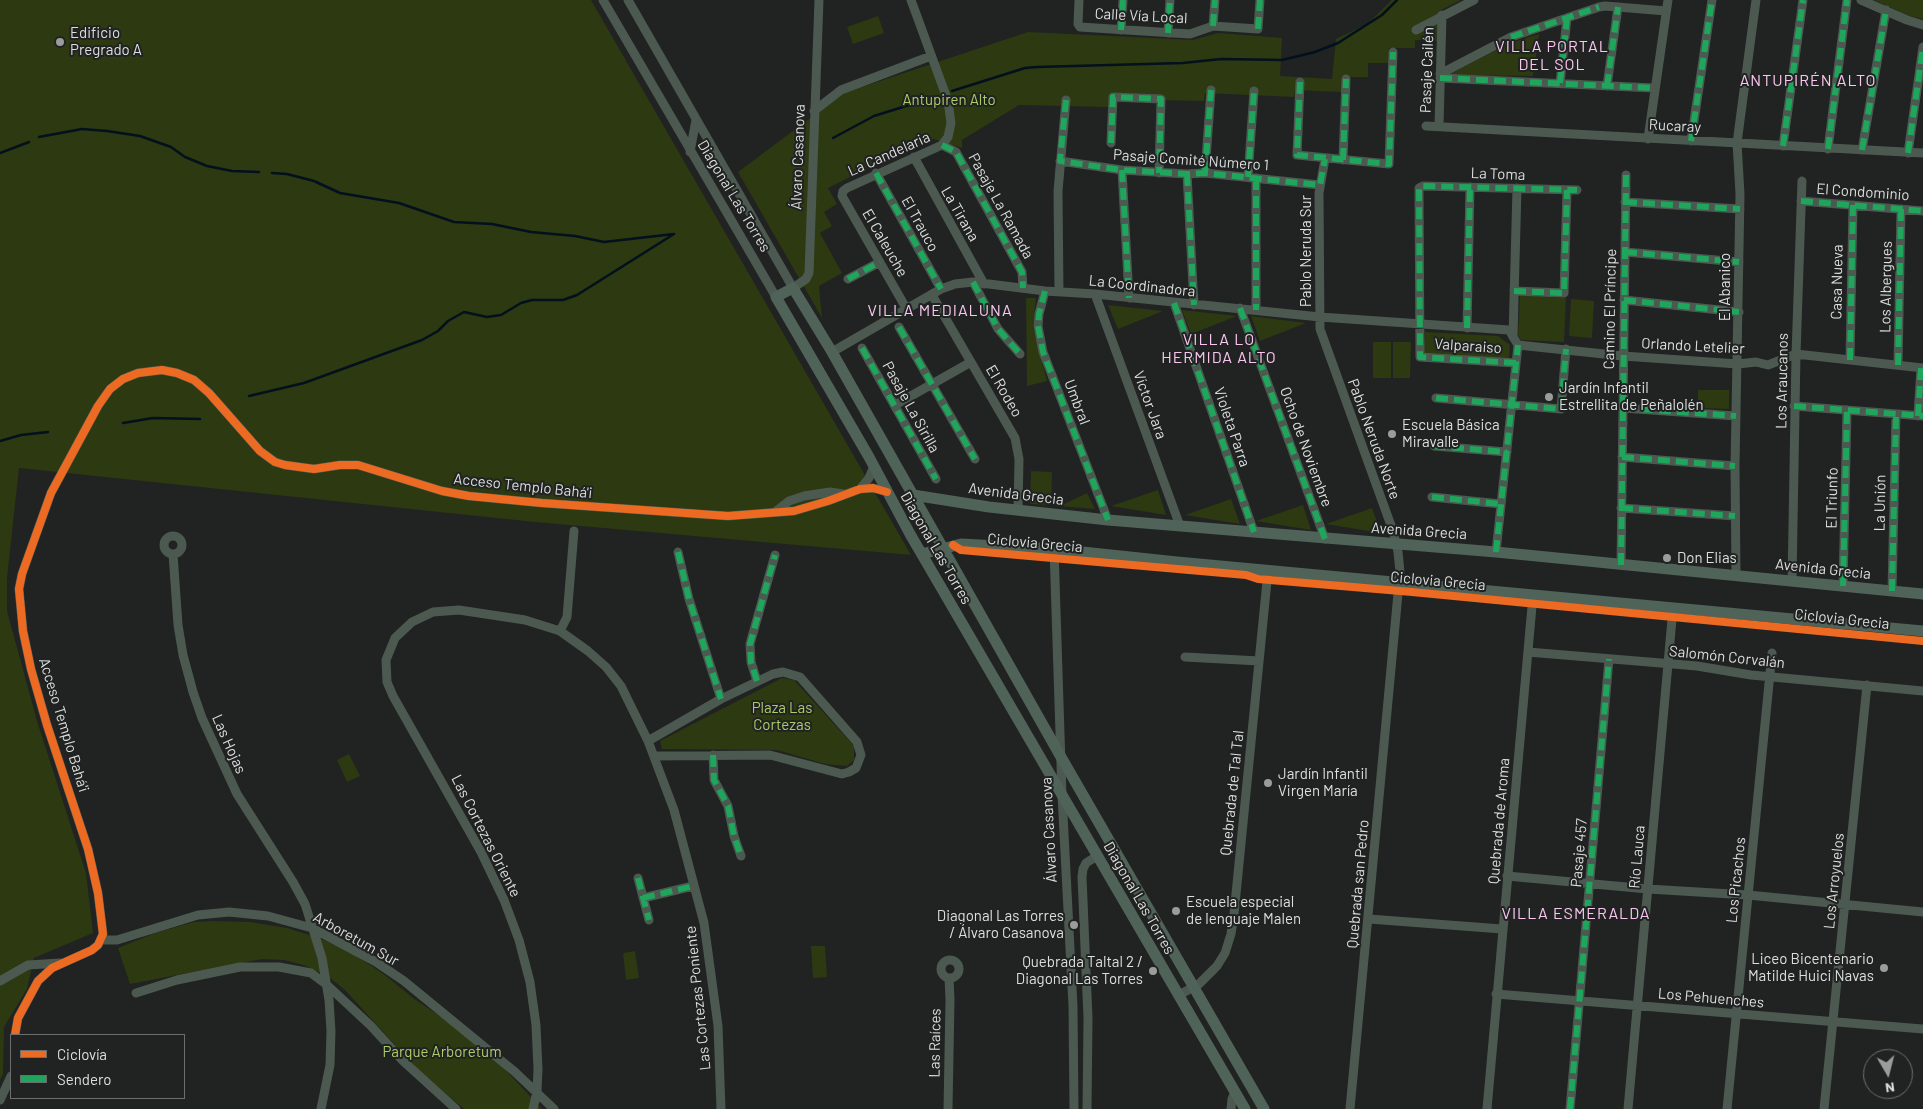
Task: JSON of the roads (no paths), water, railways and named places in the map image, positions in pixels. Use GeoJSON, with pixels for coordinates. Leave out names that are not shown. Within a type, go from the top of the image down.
{"type":"FeatureCollection","features":[{"type":"Feature","properties":{"kind":"main road","name":"Álvaro Casanova"},"geometry":{"type":"LineString","coordinates":[[776,297],[794,288]]}},
{"type":"Feature","properties":{"kind":"main road","name":"Diagonal Las Torres"},"geometry":{"type":"LineString","coordinates":[[794,288],[1193,988],[1264,1109]]}},
{"type":"Feature","properties":{"kind":"main road","name":"Diagonal Las Torres"},"geometry":{"type":"LineString","coordinates":[[776,297],[874,466],[922,554],[1245,1109]]}},
{"type":"Feature","properties":{"kind":"main road","name":"Avenida Grecia"},"geometry":{"type":"LineString","coordinates":[[913,495],[1018,510],[1108,520],[1496,552],[1923,594]]}},
{"type":"Feature","properties":{"kind":"main road"},"geometry":{"type":"LineString","coordinates":[[922,554],[961,544],[1054,549],[1268,571],[1400,577],[1533,595],[1923,631]]}},
{"type":"Feature","properties":{"kind":"street","name":"Diagonal Las Torres"},"geometry":{"type":"LineString","coordinates":[[603,0],[776,297]]}},
{"type":"Feature","properties":{"kind":"street","name":"Diagonal Las Torres"},"geometry":{"type":"LineString","coordinates":[[628,0],[794,288]]}},
{"type":"Feature","properties":{"kind":"street","name":"Álvaro Casanova"},"geometry":{"type":"LineString","coordinates":[[794,288],[806,279],[809,273],[819,0]]}},
{"type":"Feature","properties":{"kind":"street","name":"La Candelaria"},"geometry":{"type":"LineString","coordinates":[[843,192],[876,174],[942,145],[948,136],[951,123],[948,101],[911,0]]}},
{"type":"Feature","properties":{"kind":"street","name":"Calle Vía Local"},"geometry":{"type":"LineString","coordinates":[[1079,0],[1078,24],[1080,27],[1190,34],[1213,26],[1258,29],[1260,0]]}},
{"type":"Feature","properties":{"kind":"street"},"geometry":{"type":"LineString","coordinates":[[1121,30],[1123,0]]}},
{"type":"Feature","properties":{"kind":"street"},"geometry":{"type":"LineString","coordinates":[[1168,33],[1170,0]]}},
{"type":"Feature","properties":{"kind":"street"},"geometry":{"type":"LineString","coordinates":[[1213,26],[1215,0]]}},
{"type":"Feature","properties":{"kind":"street"},"geometry":{"type":"LineString","coordinates":[[1416,30],[1474,0]]}},
{"type":"Feature","properties":{"kind":"street"},"geometry":{"type":"LineString","coordinates":[[1648,139],[1668,0]]}},
{"type":"Feature","properties":{"kind":"street"},"geometry":{"type":"LineString","coordinates":[[1691,140],[1712,0]]}},
{"type":"Feature","properties":{"kind":"street","name":"El Abanico"},"geometry":{"type":"LineString","coordinates":[[1736,576],[1735,466],[1740,210],[1740,174],[1737,143],[1756,0]]}},
{"type":"Feature","properties":{"kind":"street"},"geometry":{"type":"LineString","coordinates":[[1783,146],[1803,0]]}},
{"type":"Feature","properties":{"kind":"street"},"geometry":{"type":"LineString","coordinates":[[1828,149],[1847,0]]}},
{"type":"Feature","properties":{"kind":"street"},"geometry":{"type":"LineString","coordinates":[[1861,0],[1923,25]]}},
{"type":"Feature","properties":{"kind":"street"},"geometry":{"type":"LineString","coordinates":[[1440,76],[1511,37],[1599,7],[1666,11]]}},
{"type":"Feature","properties":{"kind":"street"},"geometry":{"type":"LineString","coordinates":[[1607,86],[1618,7]]}},
{"type":"Feature","properties":{"kind":"street"},"geometry":{"type":"LineString","coordinates":[[1862,150],[1886,10]]}},
{"type":"Feature","properties":{"kind":"street","name":"Pasaje Cailén"},"geometry":{"type":"LineString","coordinates":[[1439,126],[1442,15]]}},
{"type":"Feature","properties":{"kind":"street"},"geometry":{"type":"LineString","coordinates":[[1560,83],[1567,18]]}},
{"type":"Feature","properties":{"kind":"street"},"geometry":{"type":"LineString","coordinates":[[1908,153],[1923,47]]}},
{"type":"Feature","properties":{"kind":"street"},"geometry":{"type":"LineString","coordinates":[[1300,82],[1297,155],[1389,164],[1393,52]]}},
{"type":"Feature","properties":{"kind":"street"},"geometry":{"type":"LineString","coordinates":[[814,111],[841,90],[932,56]]}},
{"type":"Feature","properties":{"kind":"street"},"geometry":{"type":"LineString","coordinates":[[1440,76],[1654,88]]}},
{"type":"Feature","properties":{"kind":"street"},"geometry":{"type":"LineString","coordinates":[[1343,160],[1346,79]]}},
{"type":"Feature","properties":{"kind":"street"},"geometry":{"type":"LineString","coordinates":[[1205,173],[1211,90]]}},
{"type":"Feature","properties":{"kind":"street"},"geometry":{"type":"LineString","coordinates":[[1254,91],[1252,177],[1256,310]]}},
{"type":"Feature","properties":{"kind":"street"},"geometry":{"type":"LineString","coordinates":[[1111,144],[1113,97],[1161,99],[1159,172]]}},
{"type":"Feature","properties":{"kind":"street"},"geometry":{"type":"LineString","coordinates":[[1059,292],[1058,191],[1066,100]]}},
{"type":"Feature","properties":{"kind":"street"},"geometry":{"type":"LineString","coordinates":[[690,152],[696,120]]}},
{"type":"Feature","properties":{"kind":"street","name":"Rucaray"},"geometry":{"type":"LineString","coordinates":[[1426,126],[1923,153]]}},
{"type":"Feature","properties":{"kind":"street","name":"Pasaje La Ramada"},"geometry":{"type":"LineString","coordinates":[[942,145],[956,152],[1022,272],[1023,288]]}},
{"type":"Feature","properties":{"kind":"street","name":"La Tirana"},"geometry":{"type":"LineString","coordinates":[[914,157],[984,284]]}},
{"type":"Feature","properties":{"kind":"street","name":"Pablo Neruda Sur"},"geometry":{"type":"LineString","coordinates":[[1320,317],[1320,186],[1325,159]]}},
{"type":"Feature","properties":{"kind":"street","name":"Pasaje Comité Número 1"},"geometry":{"type":"LineString","coordinates":[[1060,161],[1122,170],[1187,174],[1205,173],[1320,186]]}},
{"type":"Feature","properties":{"kind":"street"},"geometry":{"type":"LineString","coordinates":[[1122,170],[1130,298]]}},
{"type":"Feature","properties":{"kind":"street","name":"El Trauco"},"geometry":{"type":"LineString","coordinates":[[876,174],[941,289]]}},
{"type":"Feature","properties":{"kind":"street"},"geometry":{"type":"LineString","coordinates":[[1187,174],[1194,305]]}},
{"type":"Feature","properties":{"kind":"street","name":"Camino El Príncipe"},"geometry":{"type":"LineString","coordinates":[[1621,565],[1626,174]]}},
{"type":"Feature","properties":{"kind":"street","name":"Los Araucanos"},"geometry":{"type":"LineString","coordinates":[[1792,581],[1794,406],[1802,181]]}},
{"type":"Feature","properties":{"kind":"street","name":"La Toma"},"geometry":{"type":"LineString","coordinates":[[1419,325],[1419,188],[1423,186],[1572,190],[1564,292],[1514,291]]}},
{"type":"Feature","properties":{"kind":"street"},"geometry":{"type":"LineString","coordinates":[[1467,328],[1470,187]]}},
{"type":"Feature","properties":{"kind":"street"},"geometry":{"type":"LineString","coordinates":[[1496,552],[1516,363],[1514,291],[1517,188]]}},
{"type":"Feature","properties":{"kind":"street","name":"El Caleuche"},"geometry":{"type":"LineString","coordinates":[[843,192],[844,200],[906,308]]}},
{"type":"Feature","properties":{"kind":"street","name":"El Condominio"},"geometry":{"type":"LineString","coordinates":[[1801,201],[1923,211]]}},
{"type":"Feature","properties":{"kind":"street"},"geometry":{"type":"LineString","coordinates":[[1625,202],[1740,210]]}},
{"type":"Feature","properties":{"kind":"street","name":"Casa Nueva"},"geometry":{"type":"LineString","coordinates":[[1850,360],[1853,205]]}},
{"type":"Feature","properties":{"kind":"street","name":"Los Albergues"},"geometry":{"type":"LineString","coordinates":[[1898,365],[1901,209]]}},
{"type":"Feature","properties":{"kind":"street"},"geometry":{"type":"LineString","coordinates":[[1625,252],[1739,262]]}},
{"type":"Feature","properties":{"kind":"street"},"geometry":{"type":"LineString","coordinates":[[848,278],[880,262]]}},
{"type":"Feature","properties":{"kind":"street"},"geometry":{"type":"LineString","coordinates":[[973,282],[998,329],[1020,354]]}},
{"type":"Feature","properties":{"kind":"street","name":"La Coordinadora"},"geometry":{"type":"LineString","coordinates":[[832,352],[941,289],[955,284],[973,282],[1045,291],[1095,294],[1320,317],[1467,328]]}},
{"type":"Feature","properties":{"kind":"street","name":"Umbral"},"geometry":{"type":"LineString","coordinates":[[1045,291],[1038,326],[1043,352],[1108,520]]}},
{"type":"Feature","properties":{"kind":"street","name":"Víctor Jara"},"geometry":{"type":"LineString","coordinates":[[1095,294],[1180,526]]}},
{"type":"Feature","properties":{"kind":"street","name":"El Rodeo"},"geometry":{"type":"LineString","coordinates":[[932,295],[1015,438],[1019,459],[1018,510]]}},
{"type":"Feature","properties":{"kind":"street"},"geometry":{"type":"LineString","coordinates":[[1624,300],[1739,312]]}},
{"type":"Feature","properties":{"kind":"street","name":"Violeta Parra"},"geometry":{"type":"LineString","coordinates":[[1174,303],[1254,532]]}},
{"type":"Feature","properties":{"kind":"street","name":"Ocho de Noviembre"},"geometry":{"type":"LineString","coordinates":[[1240,308],[1325,539]]}},
{"type":"Feature","properties":{"kind":"street","name":"Pablo Neruda Norte"},"geometry":{"type":"LineString","coordinates":[[1320,317],[1320,329],[1397,544],[1400,577]]}},
{"type":"Feature","properties":{"kind":"street","name":"Valparaiso"},"geometry":{"type":"LineString","coordinates":[[1419,325],[1420,357],[1516,363]]}},
{"type":"Feature","properties":{"kind":"street"},"geometry":{"type":"LineString","coordinates":[[898,327],[975,460]]}},
{"type":"Feature","properties":{"kind":"street","name":"Orlando Letelier"},"geometry":{"type":"LineString","coordinates":[[1467,328],[1509,330],[1515,341],[1566,350],[1623,356],[1738,364],[1756,362],[1771,364],[1796,354],[1922,368]]}},
{"type":"Feature","properties":{"kind":"street","name":"Pasaje La Sirilla"},"geometry":{"type":"LineString","coordinates":[[862,348],[936,479]]}},
{"type":"Feature","properties":{"kind":"street"},"geometry":{"type":"LineString","coordinates":[[1436,398],[1561,409],[1566,350]]}},
{"type":"Feature","properties":{"kind":"street"},"geometry":{"type":"LineString","coordinates":[[895,405],[972,362]]}},
{"type":"Feature","properties":{"kind":"street"},"geometry":{"type":"LineString","coordinates":[[1794,406],[1921,416],[1922,368]]}},
{"type":"Feature","properties":{"kind":"street","name":"Acceso Templo Bahá'i"},"geometry":{"type":"LineString","coordinates":[[101,940],[102,922],[93,867],[76,809],[43,714],[31,669],[23,631],[19,589],[22,574],[51,492],[98,406],[110,389],[123,379],[138,372],[162,370],[177,372],[194,380],[209,393],[260,452],[275,462],[293,467],[314,469],[340,465],[358,465],[442,491],[484,498],[713,515],[799,510],[860,488],[873,488],[887,492]]}},
{"type":"Feature","properties":{"kind":"street"},"geometry":{"type":"LineString","coordinates":[[1623,408],[1736,416]]}},
{"type":"Feature","properties":{"kind":"street","name":"El Triunfo"},"geometry":{"type":"LineString","coordinates":[[1843,586],[1847,410]]}},
{"type":"Feature","properties":{"kind":"street","name":"La Unión"},"geometry":{"type":"LineString","coordinates":[[1892,591],[1896,414]]}},
{"type":"Feature","properties":{"kind":"street"},"geometry":{"type":"LineString","coordinates":[[1434,446],[1506,452]]}},
{"type":"Feature","properties":{"kind":"street"},"geometry":{"type":"LineString","coordinates":[[1622,457],[1735,466]]}},
{"type":"Feature","properties":{"kind":"street"},"geometry":{"type":"LineString","coordinates":[[860,488],[869,478],[874,466]]}},
{"type":"Feature","properties":{"kind":"street"},"geometry":{"type":"LineString","coordinates":[[1432,497],[1501,504]]}},
{"type":"Feature","properties":{"kind":"street"},"geometry":{"type":"LineString","coordinates":[[1621,508],[1735,516]]}},
{"type":"Feature","properties":{"kind":"street"},"geometry":{"type":"LineString","coordinates":[[560,631],[567,617],[574,531]]}},
{"type":"Feature","properties":{"kind":"street","name":"Álvaro Casanova"},"geometry":{"type":"LineString","coordinates":[[1054,549],[1062,795],[1075,1055],[1074,1109]]}},
{"type":"Feature","properties":{"kind":"street"},"geometry":{"type":"LineString","coordinates":[[678,552],[691,608],[721,699]]}},
{"type":"Feature","properties":{"kind":"street","name":"Las Hojas"},"geometry":{"type":"LineString","coordinates":[[173,554],[178,625],[183,655],[202,718],[237,794],[305,904],[322,958],[331,1016],[331,1047],[327,1084],[321,1109]]}},
{"type":"Feature","properties":{"kind":"street"},"geometry":{"type":"LineString","coordinates":[[757,681],[751,662],[750,644],[775,555]]}},
{"type":"Feature","properties":{"kind":"street","name":"Quebrada de Tal Tal"},"geometry":{"type":"LineString","coordinates":[[1179,995],[1208,977],[1225,953],[1231,934],[1268,571]]}},
{"type":"Feature","properties":{"kind":"street","name":"Quebrada san Pedro"},"geometry":{"type":"LineString","coordinates":[[1350,1109],[1400,577]]}},
{"type":"Feature","properties":{"kind":"street","name":"Quebrada de Aroma"},"geometry":{"type":"LineString","coordinates":[[1487,1109],[1533,595]]}},
{"type":"Feature","properties":{"kind":"street","name":"Río Lauca"},"geometry":{"type":"LineString","coordinates":[[1628,1109],[1673,608]]}},
{"type":"Feature","properties":{"kind":"street","name":"Las Cortezas Poniente"},"geometry":{"type":"LineString","coordinates":[[419,618],[433,612],[459,610],[525,620],[560,631],[588,651],[606,667],[621,686],[648,741],[674,810],[704,923],[714,989],[720,1064],[720,1109]]}},
{"type":"Feature","properties":{"kind":"street","name":"Las Cortezas Oriente"},"geometry":{"type":"LineString","coordinates":[[419,618],[400,632],[391,645],[386,660],[387,682],[393,696],[466,823],[512,920],[525,961],[534,1003],[538,1047],[537,1091],[533,1109]]}},
{"type":"Feature","properties":{"kind":"street","name":"Salomón Corvalán"},"geometry":{"type":"LineString","coordinates":[[1528,652],[1669,664],[1923,691]]}},
{"type":"Feature","properties":{"kind":"street","name":"Los Picachos"},"geometry":{"type":"LineString","coordinates":[[1727,1109],[1772,653]]}},
{"type":"Feature","properties":{"kind":"street"},"geometry":{"type":"LineString","coordinates":[[1185,657],[1259,661]]}},
{"type":"Feature","properties":{"kind":"street","name":"Pasaje 457"},"geometry":{"type":"LineString","coordinates":[[1570,1109],[1609,659]]}},
{"type":"Feature","properties":{"kind":"street"},"geometry":{"type":"LineString","coordinates":[[648,741],[721,699],[778,672],[789,673],[800,678],[859,746],[862,755],[859,764],[853,770],[842,774],[770,755],[654,756]]}},
{"type":"Feature","properties":{"kind":"street","name":"Los Arroyuelos"},"geometry":{"type":"LineString","coordinates":[[1824,1109],[1867,686]]}},
{"type":"Feature","properties":{"kind":"street"},"geometry":{"type":"LineString","coordinates":[[713,755],[714,780],[731,814],[734,836],[741,856]]}},
{"type":"Feature","properties":{"kind":"street","name":"Álvaro Casanova"},"geometry":{"type":"LineString","coordinates":[[1087,1109],[1088,1018],[1083,869],[1086,863],[1097,856]]}},
{"type":"Feature","properties":{"kind":"street"},"geometry":{"type":"LineString","coordinates":[[1507,876],[1648,889],[1748,895],[1923,912]]}},
{"type":"Feature","properties":{"kind":"street"},"geometry":{"type":"LineString","coordinates":[[638,878],[649,920]]}},
{"type":"Feature","properties":{"kind":"street"},"geometry":{"type":"LineString","coordinates":[[643,898],[693,886]]}},
{"type":"Feature","properties":{"kind":"street","name":"Arboretum Sur"},"geometry":{"type":"LineString","coordinates":[[101,940],[117,940],[198,915],[229,912],[268,916],[312,928],[376,962],[404,981],[537,1091],[554,1109]]}},
{"type":"Feature","properties":{"kind":"street"},"geometry":{"type":"LineString","coordinates":[[1369,919],[1502,929]]}},
{"type":"Feature","properties":{"kind":"street"},"geometry":{"type":"LineString","coordinates":[[1069,933],[1085,932]]}},
{"type":"Feature","properties":{"kind":"street"},"geometry":{"type":"LineString","coordinates":[[15,1034],[18,1018],[34,986],[44,975],[62,963],[92,950],[101,940]]}},
{"type":"Feature","properties":{"kind":"street"},"geometry":{"type":"LineString","coordinates":[[0,981],[28,965],[53,962],[62,963]]}},
{"type":"Feature","properties":{"kind":"street"},"geometry":{"type":"LineString","coordinates":[[136,993],[176,980],[240,967],[261,966],[295,969],[311,973],[327,985],[371,1026],[403,1061],[456,1109]]}},
{"type":"Feature","properties":{"kind":"street","name":"Las Raíces"},"geometry":{"type":"LineString","coordinates":[[948,1109],[949,978]]}},
{"type":"Feature","properties":{"kind":"street","name":"Los Pehuenches"},"geometry":{"type":"LineString","coordinates":[[1496,994],[1923,1029]]}},
{"type":"Feature","properties":{"kind":"street"},"geometry":{"type":"LineString","coordinates":[[0,1100],[10,1078]]}},
{"type":"Feature","properties":{"kind":"street"},"geometry":{"type":"LineString","coordinates":[[1231,1109],[1235,1092]]}},
{"type":"Feature","properties":{"kind":"waterway"},"geometry":{"type":"LineString","coordinates":[[952,91],[1025,68],[1183,63],[1221,59],[1282,60],[1315,52],[1338,43],[1382,15],[1397,0]]}},
{"type":"Feature","properties":{"kind":"waterway"},"geometry":{"type":"LineString","coordinates":[[833,138],[874,116],[938,96]]}},
{"type":"Feature","properties":{"kind":"waterway"},"geometry":{"type":"LineString","coordinates":[[39,137],[82,129],[140,136],[171,147],[185,157],[207,166],[232,171],[259,172]]}},
{"type":"Feature","properties":{"kind":"waterway"},"geometry":{"type":"LineString","coordinates":[[0,153],[29,142]]}},
{"type":"Feature","properties":{"kind":"waterway"},"geometry":{"type":"LineString","coordinates":[[272,173],[287,174],[314,181],[340,193],[399,203],[454,222],[492,224],[531,232],[575,236],[604,242],[674,234]]}},
{"type":"Feature","properties":{"kind":"waterway"},"geometry":{"type":"LineString","coordinates":[[249,396],[304,383],[422,340],[464,312],[487,317],[501,315],[521,303],[532,300],[563,300],[577,295],[674,234]]}},
{"type":"Feature","properties":{"kind":"waterway"},"geometry":{"type":"LineString","coordinates":[[123,423],[153,418],[200,419]]}},
{"type":"Feature","properties":{"kind":"waterway"},"geometry":{"type":"LineString","coordinates":[[0,441],[21,435],[48,432]]}},
{"type":"Feature","properties":{"kind":"place","name":"Edificio Pregrado A"},"geometry":{"type":"Point","coordinates":[60,42]}},
{"type":"Feature","properties":{"kind":"place","name":"Jardín Infantil Estrellita de Peñalolén"},"geometry":{"type":"Point","coordinates":[1549,397]}},
{"type":"Feature","properties":{"kind":"place","name":"Escuela Básica Miravalle"},"geometry":{"type":"Point","coordinates":[1392,434]}},
{"type":"Feature","properties":{"kind":"place","name":"Don Elias"},"geometry":{"type":"Point","coordinates":[1667,558]}},
{"type":"Feature","properties":{"kind":"place","name":"Jardín Infantil Virgen María"},"geometry":{"type":"Point","coordinates":[1268,783]}},
{"type":"Feature","properties":{"kind":"place","name":"Escuela especial de lenguaje Malen"},"geometry":{"type":"Point","coordinates":[1176,911]}},
{"type":"Feature","properties":{"kind":"place","name":"Diagonal Las Torres / Álvaro Casanova"},"geometry":{"type":"Point","coordinates":[1074,925]}},
{"type":"Feature","properties":{"kind":"place","name":"Liceo Bicentenario Matilde Huici Navas"},"geometry":{"type":"Point","coordinates":[1884,968]}},
{"type":"Feature","properties":{"kind":"place","name":"Quebrada Taltal 2 / Diagonal Las Torres"},"geometry":{"type":"Point","coordinates":[1153,971]}},
{"type":"Feature","properties":{"kind":"district","name":"VILLA PORTAL DEL SOL"},"geometry":{"type":"Point","coordinates":[1552,56]}},
{"type":"Feature","properties":{"kind":"district","name":"ANTUPIRÉN ALTO"},"geometry":{"type":"Point","coordinates":[1808,81]}},
{"type":"Feature","properties":{"kind":"district","name":"VILLA MEDIALUNA"},"geometry":{"type":"Point","coordinates":[940,311]}},
{"type":"Feature","properties":{"kind":"district","name":"VILLA LO HERMIDA ALTO"},"geometry":{"type":"Point","coordinates":[1219,349]}},
{"type":"Feature","properties":{"kind":"district","name":"VILLA ESMERALDA"},"geometry":{"type":"Point","coordinates":[1576,914]}},
{"type":"Feature","properties":{"kind":"park label","name":"Antupiren Alto"},"geometry":{"type":"Point","coordinates":[949,100]}},
{"type":"Feature","properties":{"kind":"park label","name":"Plaza Las Cortezas"},"geometry":{"type":"Point","coordinates":[782,716]}},
{"type":"Feature","properties":{"kind":"park label","name":"Parque Arboretum"},"geometry":{"type":"Point","coordinates":[442,1052]}}]}
